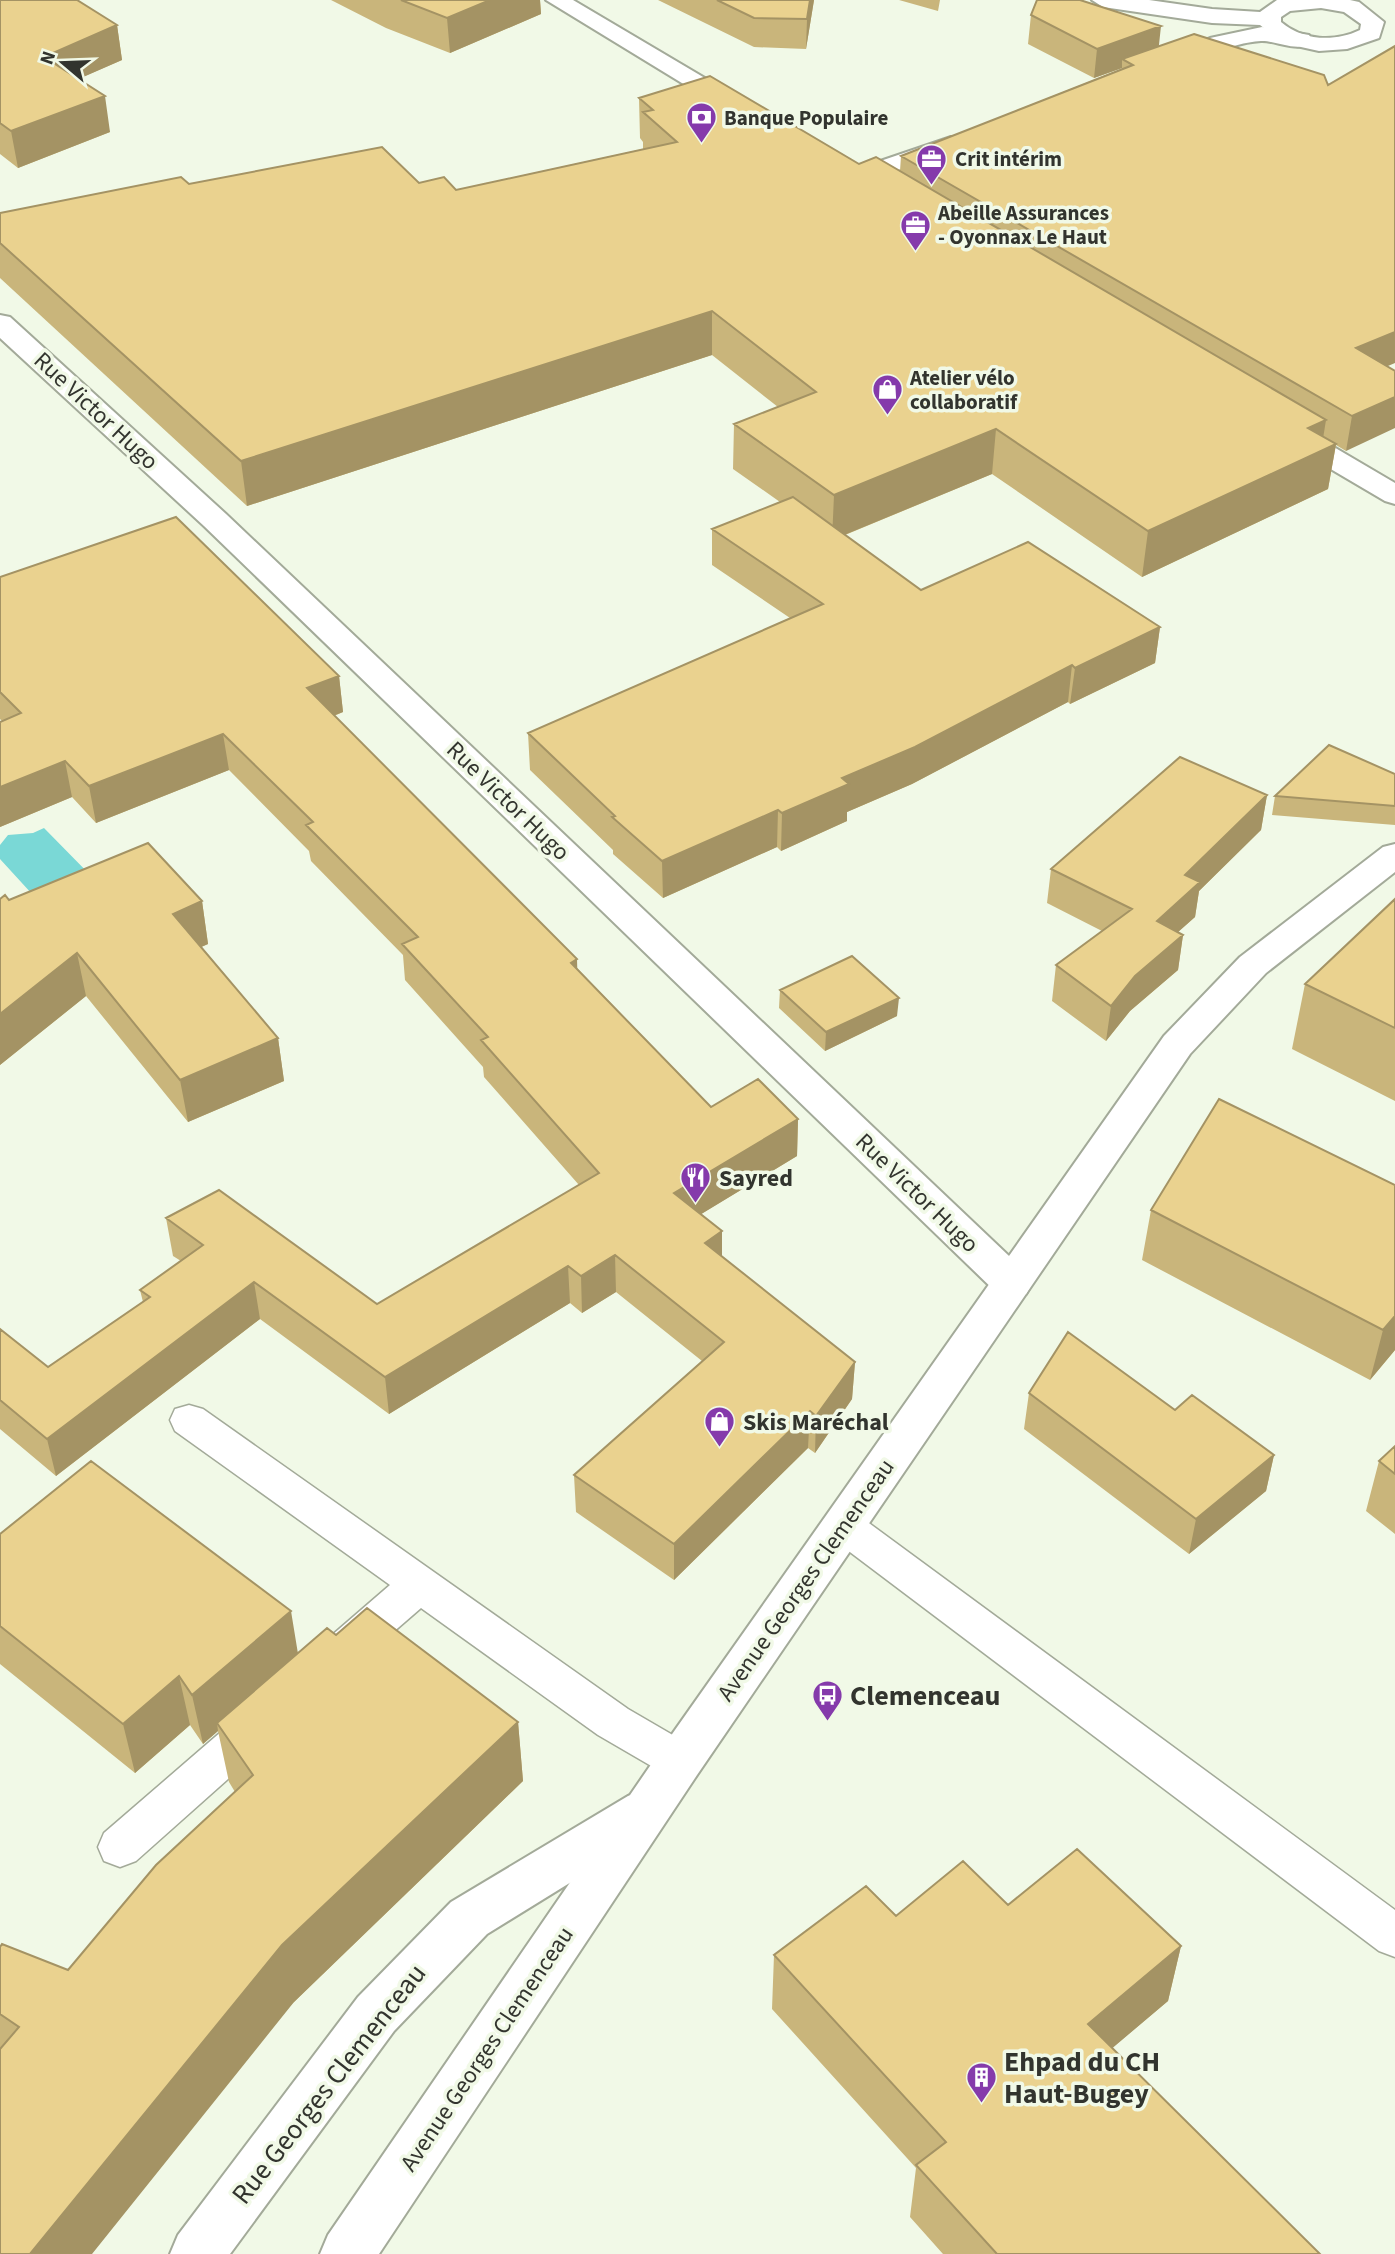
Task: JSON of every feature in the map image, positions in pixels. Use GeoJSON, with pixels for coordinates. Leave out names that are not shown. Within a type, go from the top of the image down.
{"type":"FeatureCollection","features":[{"type":"Feature","properties":{"kind":"main road"},"geometry":{"type":"LineString","coordinates":[[557,0],[761,120]]}},
{"type":"Feature","properties":{"kind":"main road"},"geometry":{"type":"LineString","coordinates":[[1103,0],[1216,16],[1268,19]]}},
{"type":"Feature","properties":{"kind":"main road"},"geometry":{"type":"LineString","coordinates":[[1268,19],[1275,9],[1294,2],[1345,3],[1395,33]]}},
{"type":"Feature","properties":{"kind":"main road"},"geometry":{"type":"LineString","coordinates":[[1216,16],[1230,28],[1233,40]]}},
{"type":"Feature","properties":{"kind":"main road"},"geometry":{"type":"LineString","coordinates":[[1153,68],[1233,40],[1262,34],[1329,44],[1354,41],[1371,33],[1373,22],[1369,16]]}},
{"type":"Feature","properties":{"kind":"main road"},"geometry":{"type":"LineString","coordinates":[[1268,19],[1274,29],[1301,40],[1371,60]]}},
{"type":"Feature","properties":{"kind":"main road"},"geometry":{"type":"LineString","coordinates":[[889,195],[847,171],[972,136]]}},
{"type":"Feature","properties":{"kind":"main road","name":"Rue Victor Hugo"},"geometry":{"type":"LineString","coordinates":[[0,323],[225,530],[1012,1283]]}},
{"type":"Feature","properties":{"kind":"main road"},"geometry":{"type":"LineString","coordinates":[[1265,418],[1395,495]]}},
{"type":"Feature","properties":{"kind":"main road","name":"Avenue Georges Clemenceau"},"geometry":{"type":"LineString","coordinates":[[347,2254],[647,1810],[1177,1045],[1253,965],[1395,855]]}},
{"type":"Feature","properties":{"kind":"main road","name":"Rue Georges Clemenceau"},"geometry":{"type":"LineString","coordinates":[[197,2254],[376,2014],[469,1917],[647,1810]]}},
{"type":"Feature","properties":{"kind":"lane"},"geometry":{"type":"LineString","coordinates":[[189,1420],[613,1722],[681,1761]]}},
{"type":"Feature","properties":{"kind":"lane"},"geometry":{"type":"LineString","coordinates":[[844,1526],[1395,1936]]}},
{"type":"Feature","properties":{"kind":"lane"},"geometry":{"type":"LineString","coordinates":[[316,1674],[419,1584]]}},
{"type":"Feature","properties":{"kind":"lane"},"geometry":{"type":"LineString","coordinates":[[120,1847],[285,1702]]}},
{"type":"Feature","properties":{"kind":"water"},"geometry":{"type":"Polygon","coordinates":[[[44,828],[98,883],[43,906],[0,859],[0,845],[8,835],[33,833],[44,828]]]}},
{"type":"Feature","properties":{"kind":"building"},"geometry":{"type":"Polygon","coordinates":[[[0,0],[77,0],[117,25],[44,57],[105,96],[11,131],[0,123],[0,0]]]}},
{"type":"Feature","properties":{"kind":"building"},"geometry":{"type":"Polygon","coordinates":[[[401,0],[490,0],[447,18],[401,0]]]}},
{"type":"Feature","properties":{"kind":"building"},"geometry":{"type":"Polygon","coordinates":[[[717,0],[810,0],[807,19],[754,18],[717,0]]]}},
{"type":"Feature","properties":{"kind":"building"},"geometry":{"type":"Polygon","coordinates":[[[1037,0],[1080,0],[1161,26],[1097,49],[1031,15],[1037,0]]]}},
{"type":"Feature","properties":{"kind":"building"},"geometry":{"type":"Polygon","coordinates":[[[1194,34],[1324,75],[1328,85],[1395,46],[1395,332],[1356,348],[1395,371],[1395,397],[1352,416],[901,156],[1133,65],[1122,59],[1194,34]]]}},
{"type":"Feature","properties":{"kind":"building"},"geometry":{"type":"Polygon","coordinates":[[[710,76],[859,164],[876,157],[1326,420],[1308,428],[1336,444],[1148,531],[996,429],[834,495],[734,424],[816,392],[712,311],[241,461],[0,243],[0,213],[181,177],[189,184],[382,147],[419,183],[444,177],[456,190],[677,142],[643,112],[653,110],[639,98],[710,76]]]}},
{"type":"Feature","properties":{"kind":"building"},"geometry":{"type":"Polygon","coordinates":[[[793,497],[921,590],[1028,542],[1160,627],[1075,668],[1072,665],[915,747],[842,778],[849,784],[782,813],[778,810],[662,861],[612,817],[615,816],[528,733],[823,604],[712,529],[793,497]]]}},
{"type":"Feature","properties":{"kind":"building"},"geometry":{"type":"Polygon","coordinates":[[[176,517],[339,676],[307,688],[577,959],[571,963],[711,1107],[758,1079],[798,1119],[674,1193],[722,1231],[705,1243],[855,1362],[816,1416],[810,1411],[674,1544],[574,1475],[724,1342],[615,1255],[581,1276],[568,1266],[385,1377],[254,1282],[47,1439],[0,1400],[0,1329],[48,1367],[150,1297],[140,1290],[203,1245],[166,1218],[219,1190],[377,1304],[599,1173],[481,1040],[488,1037],[402,944],[418,937],[306,825],[313,822],[223,734],[89,786],[65,761],[0,787],[0,722],[21,713],[0,692],[0,577],[176,517]]]}},
{"type":"Feature","properties":{"kind":"building"},"geometry":{"type":"Polygon","coordinates":[[[1329,745],[1395,774],[1395,806],[1275,796],[1329,745]]]}},
{"type":"Feature","properties":{"kind":"building"},"geometry":{"type":"Polygon","coordinates":[[[1180,757],[1267,795],[1185,875],[1200,882],[1157,921],[1183,935],[1135,976],[1111,1006],[1056,965],[1132,909],[1051,869],[1180,757]]]}},
{"type":"Feature","properties":{"kind":"building"},"geometry":{"type":"Polygon","coordinates":[[[148,843],[202,901],[173,914],[278,1038],[180,1080],[77,953],[0,1014],[0,899],[5,895],[9,900],[148,843]]]}},
{"type":"Feature","properties":{"kind":"building"},"geometry":{"type":"Polygon","coordinates":[[[1395,899],[1395,1028],[1305,984],[1395,899]]]}},
{"type":"Feature","properties":{"kind":"building"},"geometry":{"type":"Polygon","coordinates":[[[852,956],[899,998],[826,1032],[780,990],[852,956]]]}},
{"type":"Feature","properties":{"kind":"building"},"geometry":{"type":"Polygon","coordinates":[[[1219,1099],[1395,1185],[1395,1316],[1383,1330],[1151,1210],[1219,1099]]]}},
{"type":"Feature","properties":{"kind":"building"},"geometry":{"type":"Polygon","coordinates":[[[1068,1332],[1175,1410],[1192,1395],[1274,1455],[1196,1519],[1029,1393],[1068,1332]]]}},
{"type":"Feature","properties":{"kind":"building"},"geometry":{"type":"Polygon","coordinates":[[[1395,1446],[1395,1474],[1379,1461],[1395,1446]]]}},
{"type":"Feature","properties":{"kind":"building"},"geometry":{"type":"Polygon","coordinates":[[[91,1461],[291,1611],[192,1695],[179,1676],[123,1724],[0,1626],[0,1534],[91,1461]]]}},
{"type":"Feature","properties":{"kind":"building"},"geometry":{"type":"Polygon","coordinates":[[[367,1608],[518,1722],[282,1945],[30,2254],[0,2254],[0,2049],[19,2027],[0,2014],[0,1947],[2,1944],[68,1970],[156,1865],[253,1775],[217,1723],[327,1628],[336,1635],[367,1608]]]}},
{"type":"Feature","properties":{"kind":"building","name":"Ehpad du CH Haut-Bugey"},"geometry":{"type":"Polygon","coordinates":[[[1077,1849],[1181,1946],[1088,2024],[1320,2254],[997,2254],[916,2165],[946,2142],[774,1955],[866,1886],[896,1916],[963,1861],[1008,1905],[1077,1849]]]}},
{"type":"Feature","properties":{"kind":"place","name":"Banque Populaire"},"geometry":{"type":"Point","coordinates":[701,145]}},
{"type":"Feature","properties":{"kind":"place","name":"Crit intérim"},"geometry":{"type":"Point","coordinates":[932,186]}},
{"type":"Feature","properties":{"kind":"place","name":"Abeille Assurances - Oyonnax Le Haut"},"geometry":{"type":"Point","coordinates":[915,252]}},
{"type":"Feature","properties":{"kind":"place","name":"Atelier vélo collaboratif"},"geometry":{"type":"Point","coordinates":[887,417]}},
{"type":"Feature","properties":{"kind":"place","name":"Sayred"},"geometry":{"type":"Point","coordinates":[696,1205]}},
{"type":"Feature","properties":{"kind":"place","name":"Skis Maréchal"},"geometry":{"type":"Point","coordinates":[720,1449]}},
{"type":"Feature","properties":{"kind":"place","name":"Clemenceau"},"geometry":{"type":"Point","coordinates":[827,1723]}},
{"type":"Feature","properties":{"kind":"place","name":"Ehpad du CH Haut-Bugey"},"geometry":{"type":"Point","coordinates":[981,2105]}}]}
